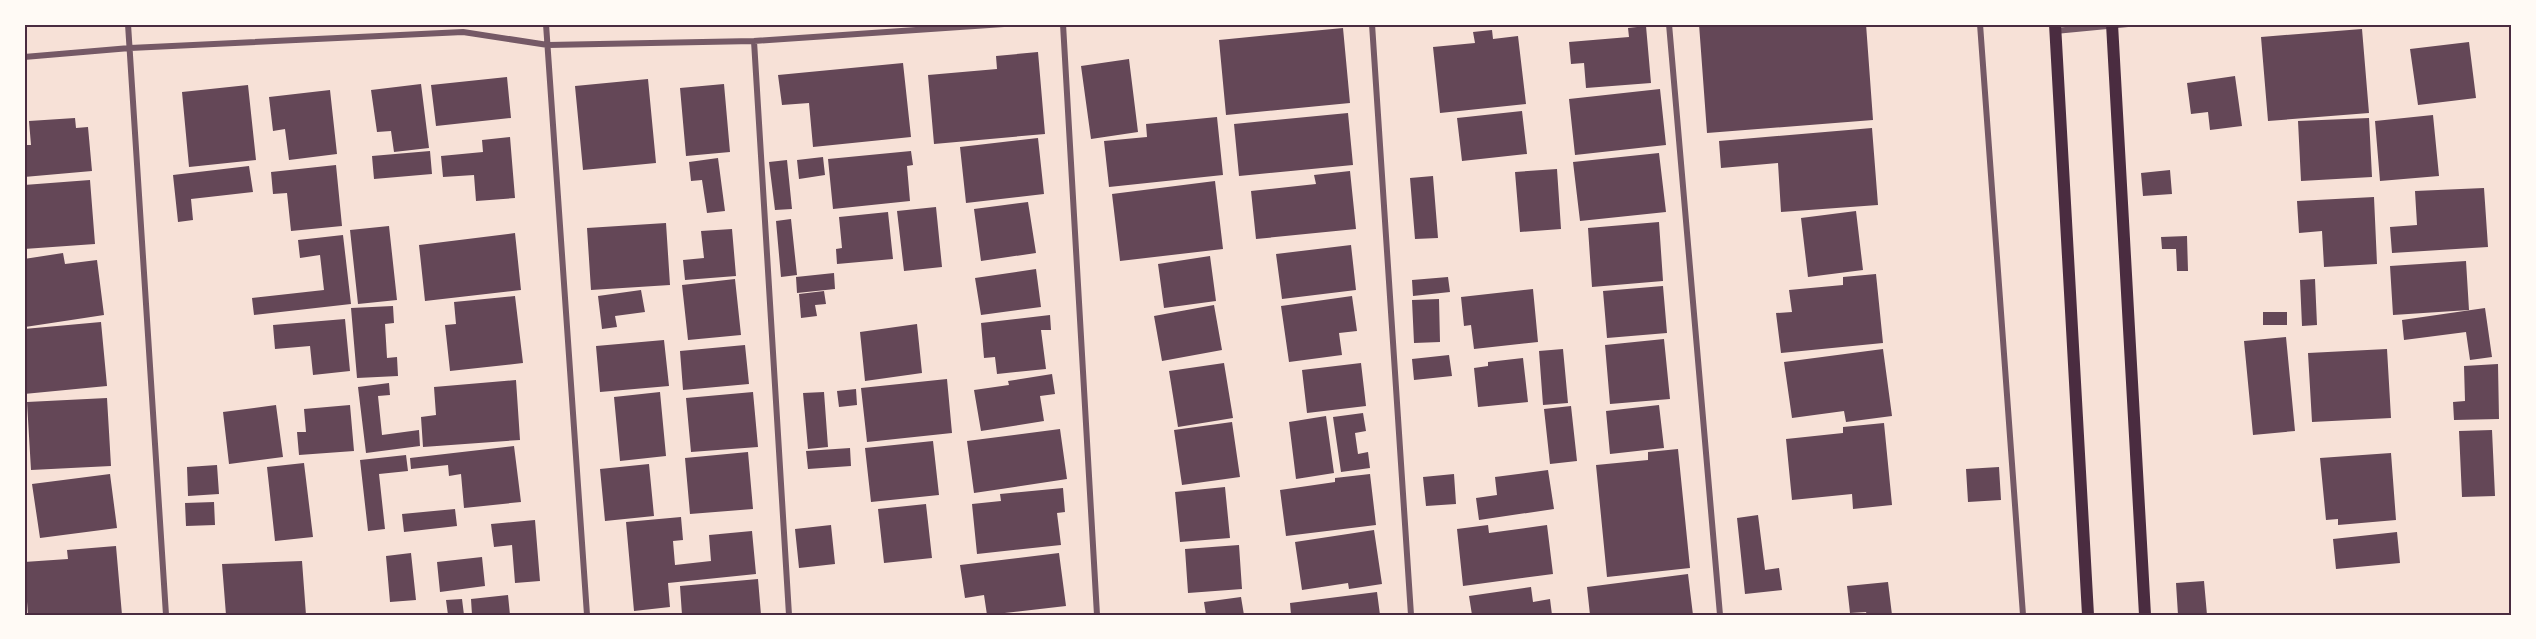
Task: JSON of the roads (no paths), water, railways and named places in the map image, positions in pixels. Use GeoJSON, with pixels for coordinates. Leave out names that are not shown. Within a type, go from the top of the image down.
{"type":"FeatureCollection","features":[{"type":"Feature","properties":{"kind":"main road"},"geometry":{"type":"LineString","coordinates":[[2112,25],[2145,615]]}},
{"type":"Feature","properties":{"kind":"main road"},"geometry":{"type":"LineString","coordinates":[[2055,27],[2088,615]]}},
{"type":"Feature","properties":{"kind":"street"},"geometry":{"type":"LineString","coordinates":[[128,24],[166,615]]}},
{"type":"Feature","properties":{"kind":"street"},"geometry":{"type":"LineString","coordinates":[[546,24],[587,615]]}},
{"type":"Feature","properties":{"kind":"street"},"geometry":{"type":"LineString","coordinates":[[24,57],[130,48],[463,32],[548,45],[754,41],[928,26],[1004,24]]}},
{"type":"Feature","properties":{"kind":"street"},"geometry":{"type":"LineString","coordinates":[[1063,24],[1097,615]]}},
{"type":"Feature","properties":{"kind":"street"},"geometry":{"type":"LineString","coordinates":[[1372,24],[1411,615]]}},
{"type":"Feature","properties":{"kind":"street"},"geometry":{"type":"LineString","coordinates":[[1669,24],[1720,615]]}},
{"type":"Feature","properties":{"kind":"street"},"geometry":{"type":"LineString","coordinates":[[1980,24],[2023,615]]}},
{"type":"Feature","properties":{"kind":"street"},"geometry":{"type":"LineString","coordinates":[[2055,27],[2128,24]]}},
{"type":"Feature","properties":{"kind":"street"},"geometry":{"type":"LineString","coordinates":[[754,41],[789,615]]}}]}
